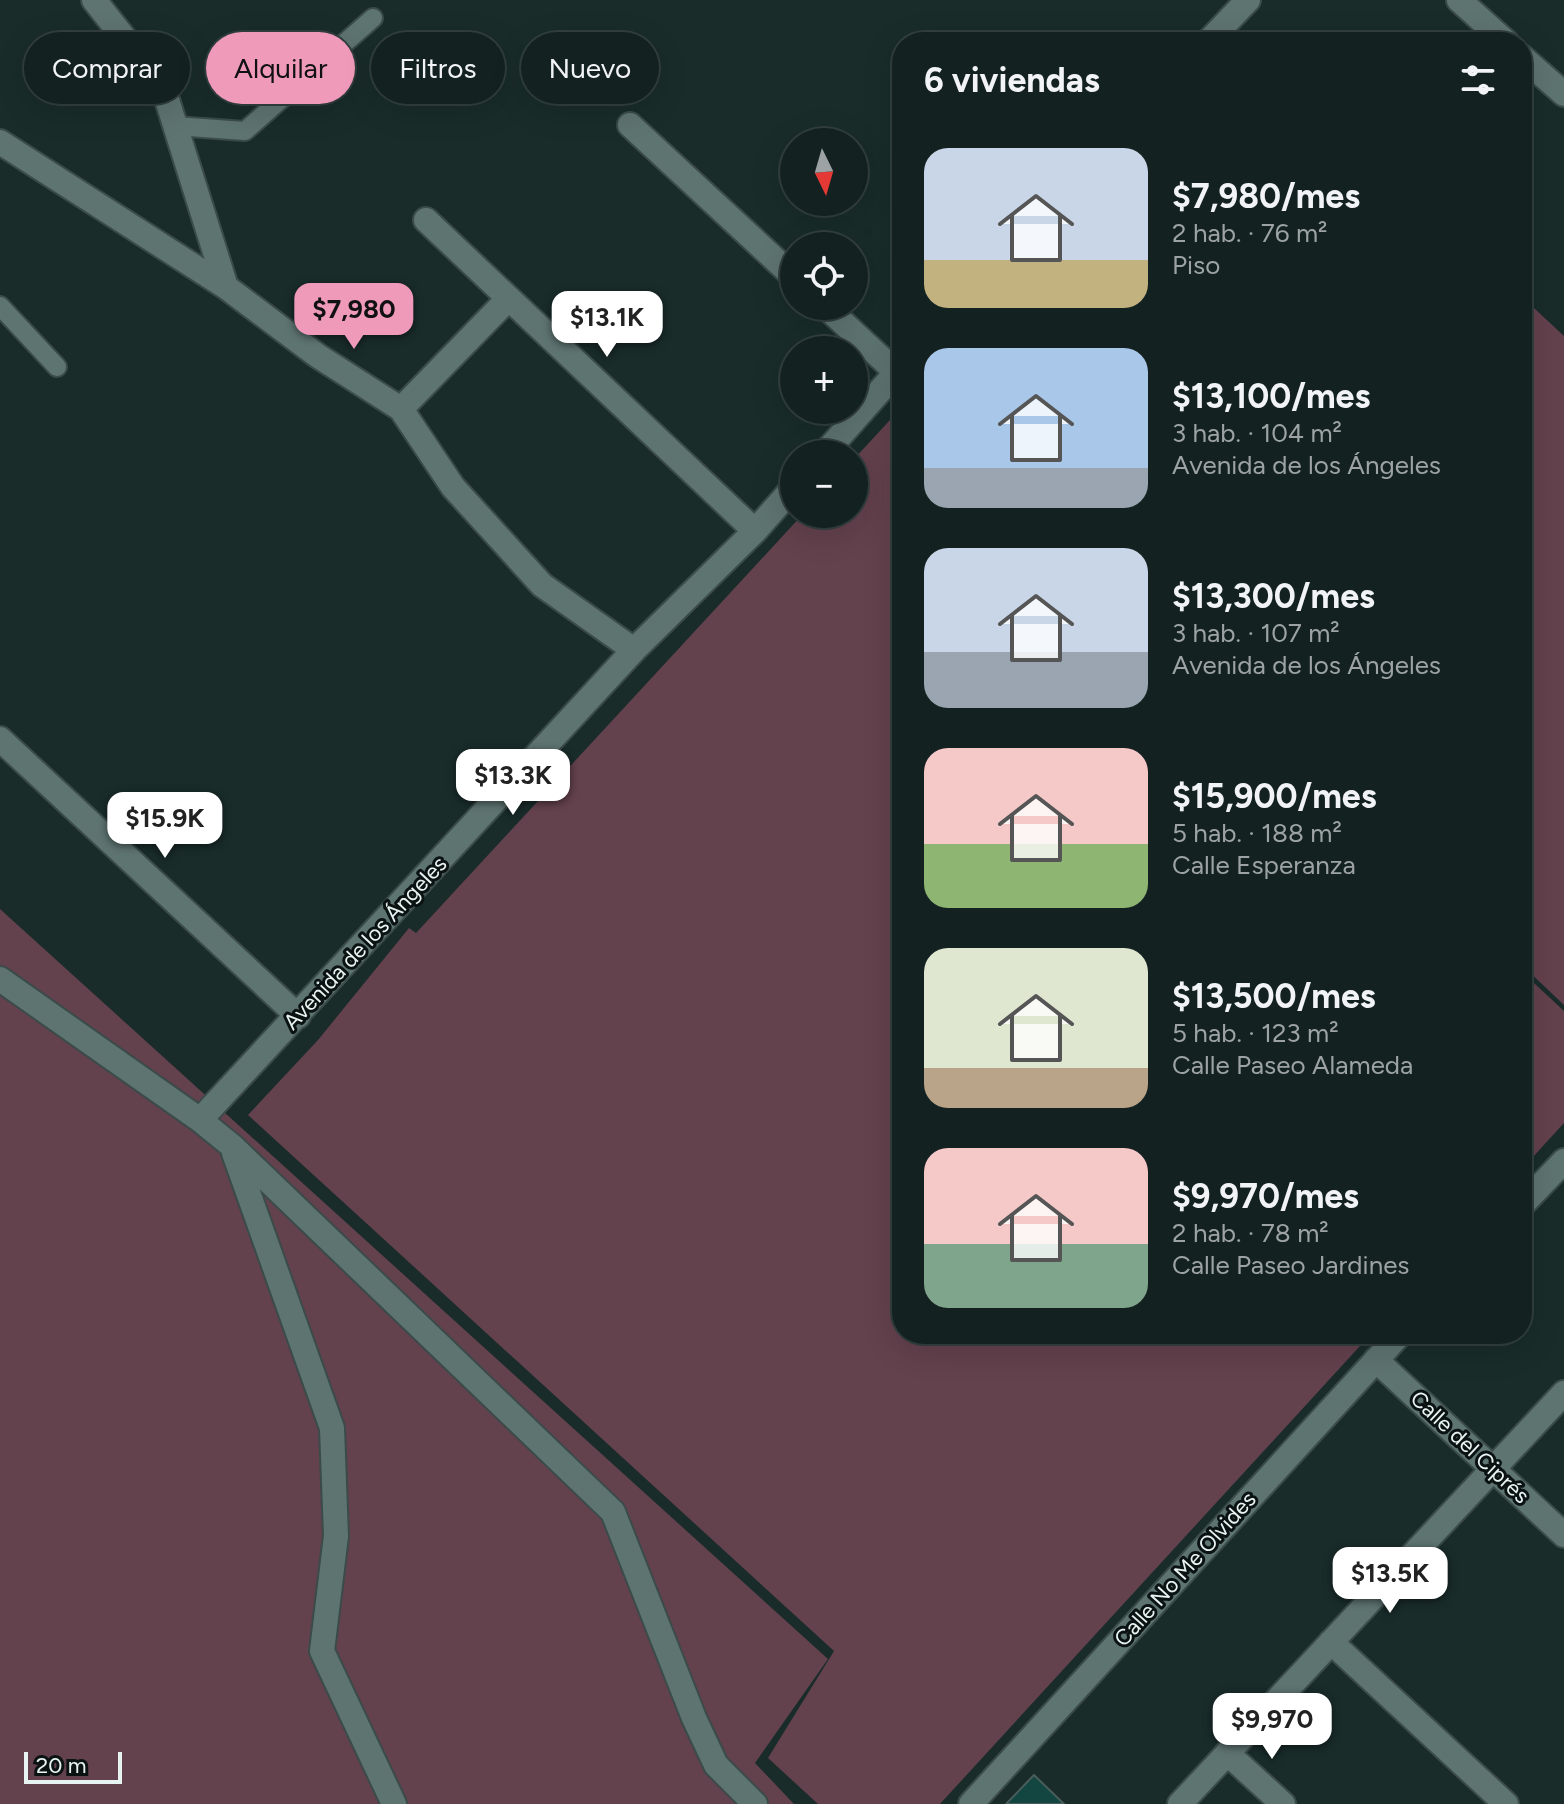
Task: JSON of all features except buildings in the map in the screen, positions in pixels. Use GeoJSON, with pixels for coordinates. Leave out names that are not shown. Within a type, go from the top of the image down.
{"type":"FeatureCollection","features":[{"type":"Feature","properties":{"kind":"street"},"geometry":{"type":"LineString","coordinates":[[94,0],[163,87],[226,287]]}},
{"type":"Feature","properties":{"kind":"street"},"geometry":{"type":"LineString","coordinates":[[1218,32],[1248,0]]}},
{"type":"Feature","properties":{"kind":"street"},"geometry":{"type":"LineString","coordinates":[[1459,0],[1495,32]]}},
{"type":"Feature","properties":{"kind":"street"},"geometry":{"type":"LineString","coordinates":[[1532,66],[1564,94]]}},
{"type":"Feature","properties":{"kind":"street"},"geometry":{"type":"LineString","coordinates":[[630,125],[780,264]]}},
{"type":"Feature","properties":{"kind":"street"},"geometry":{"type":"LineString","coordinates":[[0,142],[226,287],[318,356],[401,409],[453,487],[542,585],[634,650]]}},
{"type":"Feature","properties":{"kind":"street"},"geometry":{"type":"LineString","coordinates":[[426,220],[755,531]]}},
{"type":"Feature","properties":{"kind":"street"},"geometry":{"type":"LineString","coordinates":[[401,409],[508,299]]}},
{"type":"Feature","properties":{"kind":"street"},"geometry":{"type":"LineString","coordinates":[[841,320],[892,363]]}},
{"type":"Feature","properties":{"kind":"street"},"geometry":{"type":"LineString","coordinates":[[836,440],[892,377]]}},
{"type":"Feature","properties":{"kind":"street","name":"Avenida de los Ángeles"},"geometry":{"type":"LineString","coordinates":[[200,1120],[634,650],[780,503]]}},
{"type":"Feature","properties":{"kind":"street"},"geometry":{"type":"LineString","coordinates":[[0,739],[298,1016]]}},
{"type":"Feature","properties":{"kind":"street"},"geometry":{"type":"LineString","coordinates":[[0,979],[200,1120],[232,1146],[613,1512],[699,1730],[716,1765],[755,1804]]}},
{"type":"Feature","properties":{"kind":"street"},"geometry":{"type":"LineString","coordinates":[[232,1146],[332,1428],[336,1536],[322,1651],[394,1804]]}},
{"type":"Feature","properties":{"kind":"street"},"geometry":{"type":"LineString","coordinates":[[1532,1195],[1564,1161]]}},
{"type":"Feature","properties":{"kind":"street","name":"Calle No Me Olvides"},"geometry":{"type":"LineString","coordinates":[[971,1804],[1391,1344]]}},
{"type":"Feature","properties":{"kind":"street","name":"Calle del Ciprés"},"geometry":{"type":"LineString","coordinates":[[1376,1360],[1564,1535]]}},
{"type":"Feature","properties":{"kind":"street"},"geometry":{"type":"LineString","coordinates":[[1180,1804],[1564,1393]]}},
{"type":"Feature","properties":{"kind":"street"},"geometry":{"type":"LineString","coordinates":[[1331,1642],[1506,1804]]}},
{"type":"Feature","properties":{"kind":"street"},"geometry":{"type":"LineString","coordinates":[[1227,1753],[1283,1804]]}},
{"type":"Feature","properties":{"kind":"lane"},"geometry":{"type":"LineString","coordinates":[[175,126],[245,131],[373,18]]}},
{"type":"Feature","properties":{"kind":"lane"},"geometry":{"type":"LineString","coordinates":[[0,306],[57,367]]}},
{"type":"Feature","properties":{"kind":"shaded area"},"geometry":{"type":"Polygon","coordinates":[[[1532,306],[1564,336],[1564,1005],[1532,975],[1532,306]]]}},
{"type":"Feature","properties":{"kind":"shaded area"},"geometry":{"type":"Polygon","coordinates":[[[892,418],[892,1344],[1362,1344],[940,1804],[818,1804],[768,1758],[834,1651],[248,1115],[318,1040],[409,928],[416,933],[790,528],[868,528],[868,444],[892,418]]]}},
{"type":"Feature","properties":{"kind":"shaded area"},"geometry":{"type":"Polygon","coordinates":[[[0,909],[828,1659],[755,1763],[794,1804],[0,1804],[0,909]]]}},
{"type":"Feature","properties":{"kind":"shaded area"},"geometry":{"type":"Polygon","coordinates":[[[1532,981],[1564,1011],[1564,1123],[1532,1158],[1532,981]]]}}]}
